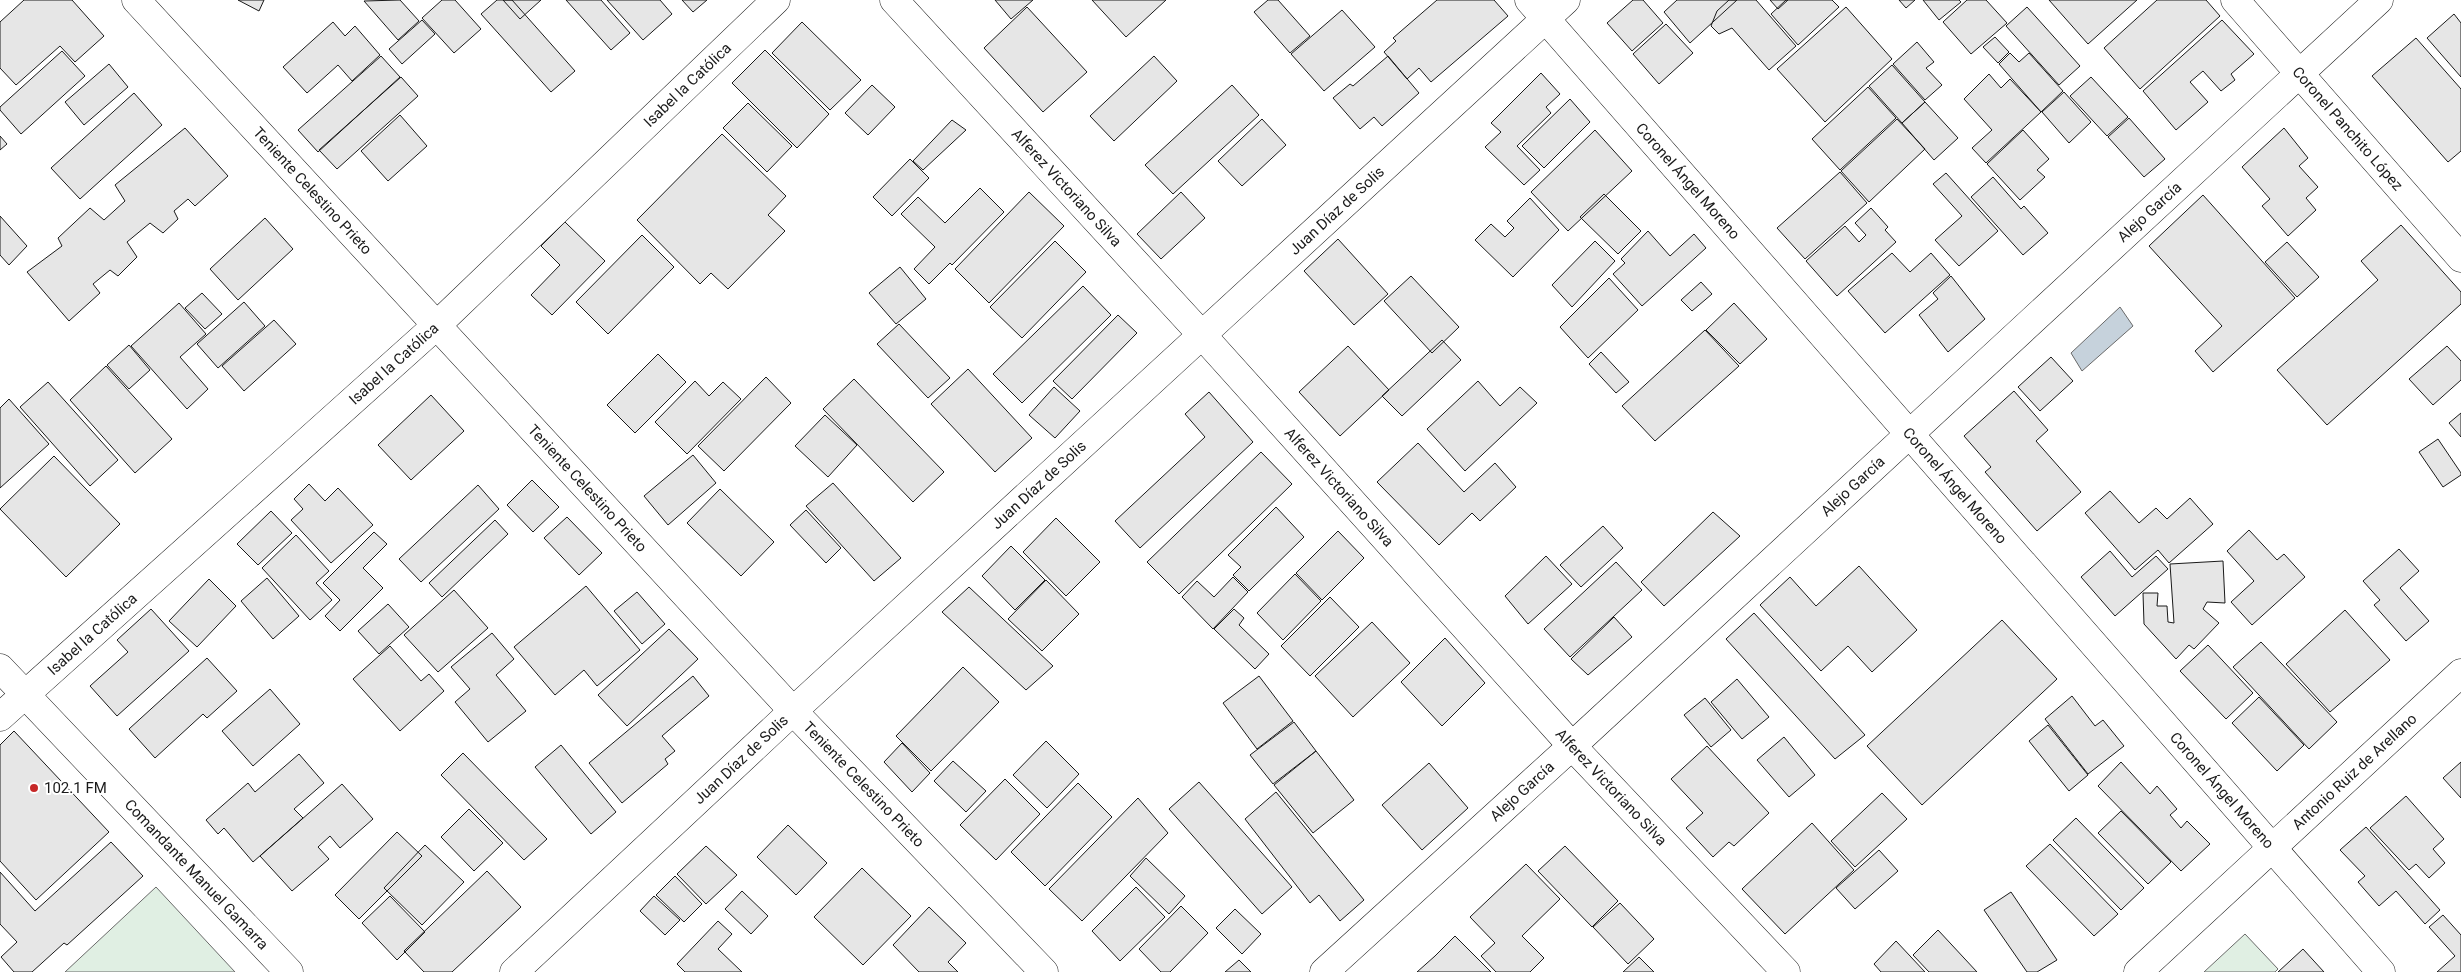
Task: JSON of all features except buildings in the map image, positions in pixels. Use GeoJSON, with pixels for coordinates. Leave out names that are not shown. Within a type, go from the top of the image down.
{"type":"FeatureCollection","features":[{"type":"Feature","properties":{"kind":"street","name":"Teniente Celestino Prieto"},"geometry":{"type":"LineString","coordinates":[[136,0],[793,711],[1044,972]]}},
{"type":"Feature","properties":{"kind":"street","name":"Isabel la Católica"},"geometry":{"type":"LineString","coordinates":[[0,718],[437,325],[776,0]]}},
{"type":"Feature","properties":{"kind":"street","name":"Alferez Victoriano Silva"},"geometry":{"type":"LineString","coordinates":[[894,0],[1202,335],[1572,746],[1786,972]]}},
{"type":"Feature","properties":{"kind":"street","name":"Juan Díaz de Solis"},"geometry":{"type":"LineString","coordinates":[[514,972],[793,711],[1202,335],[1537,10],[1566,0]]}},
{"type":"Feature","properties":{"kind":"street","name":"Coronel Panchito López"},"geometry":{"type":"LineString","coordinates":[[2234,0],[2461,258]]}},
{"type":"Feature","properties":{"kind":"street","name":"Alejo García"},"geometry":{"type":"LineString","coordinates":[[1324,972],[1572,746],[2378,0]]}},
{"type":"Feature","properties":{"kind":"street","name":"Coronel Ángel Moreno"},"geometry":{"type":"LineString","coordinates":[[1537,10],[2381,972]]}},
{"type":"Feature","properties":{"kind":"street","name":"Comandante Manuel Gamarra"},"geometry":{"type":"LineString","coordinates":[[0,668],[289,972]]}},
{"type":"Feature","properties":{"kind":"street","name":"Antonio Ruiz de Arellano"},"geometry":{"type":"LineString","coordinates":[[2138,972],[2461,673]]}},
{"type":"Feature","properties":{"kind":"green space"},"geometry":{"type":"Polygon","coordinates":[[[156,887],[235,972],[65,972],[156,887]]]}},
{"type":"Feature","properties":{"kind":"green space"},"geometry":{"type":"Polygon","coordinates":[[[2245,934],[2278,969],[2275,972],[2204,972],[2245,934]]]}},
{"type":"Feature","properties":{"kind":"shaded area"},"geometry":{"type":"Polygon","coordinates":[[[2120,307],[2133,326],[2082,371],[2071,353],[2120,307]]]}},
{"type":"Feature","properties":{"kind":"place","name":"102.1 FM"},"geometry":{"type":"Point","coordinates":[34,788]}}]}
